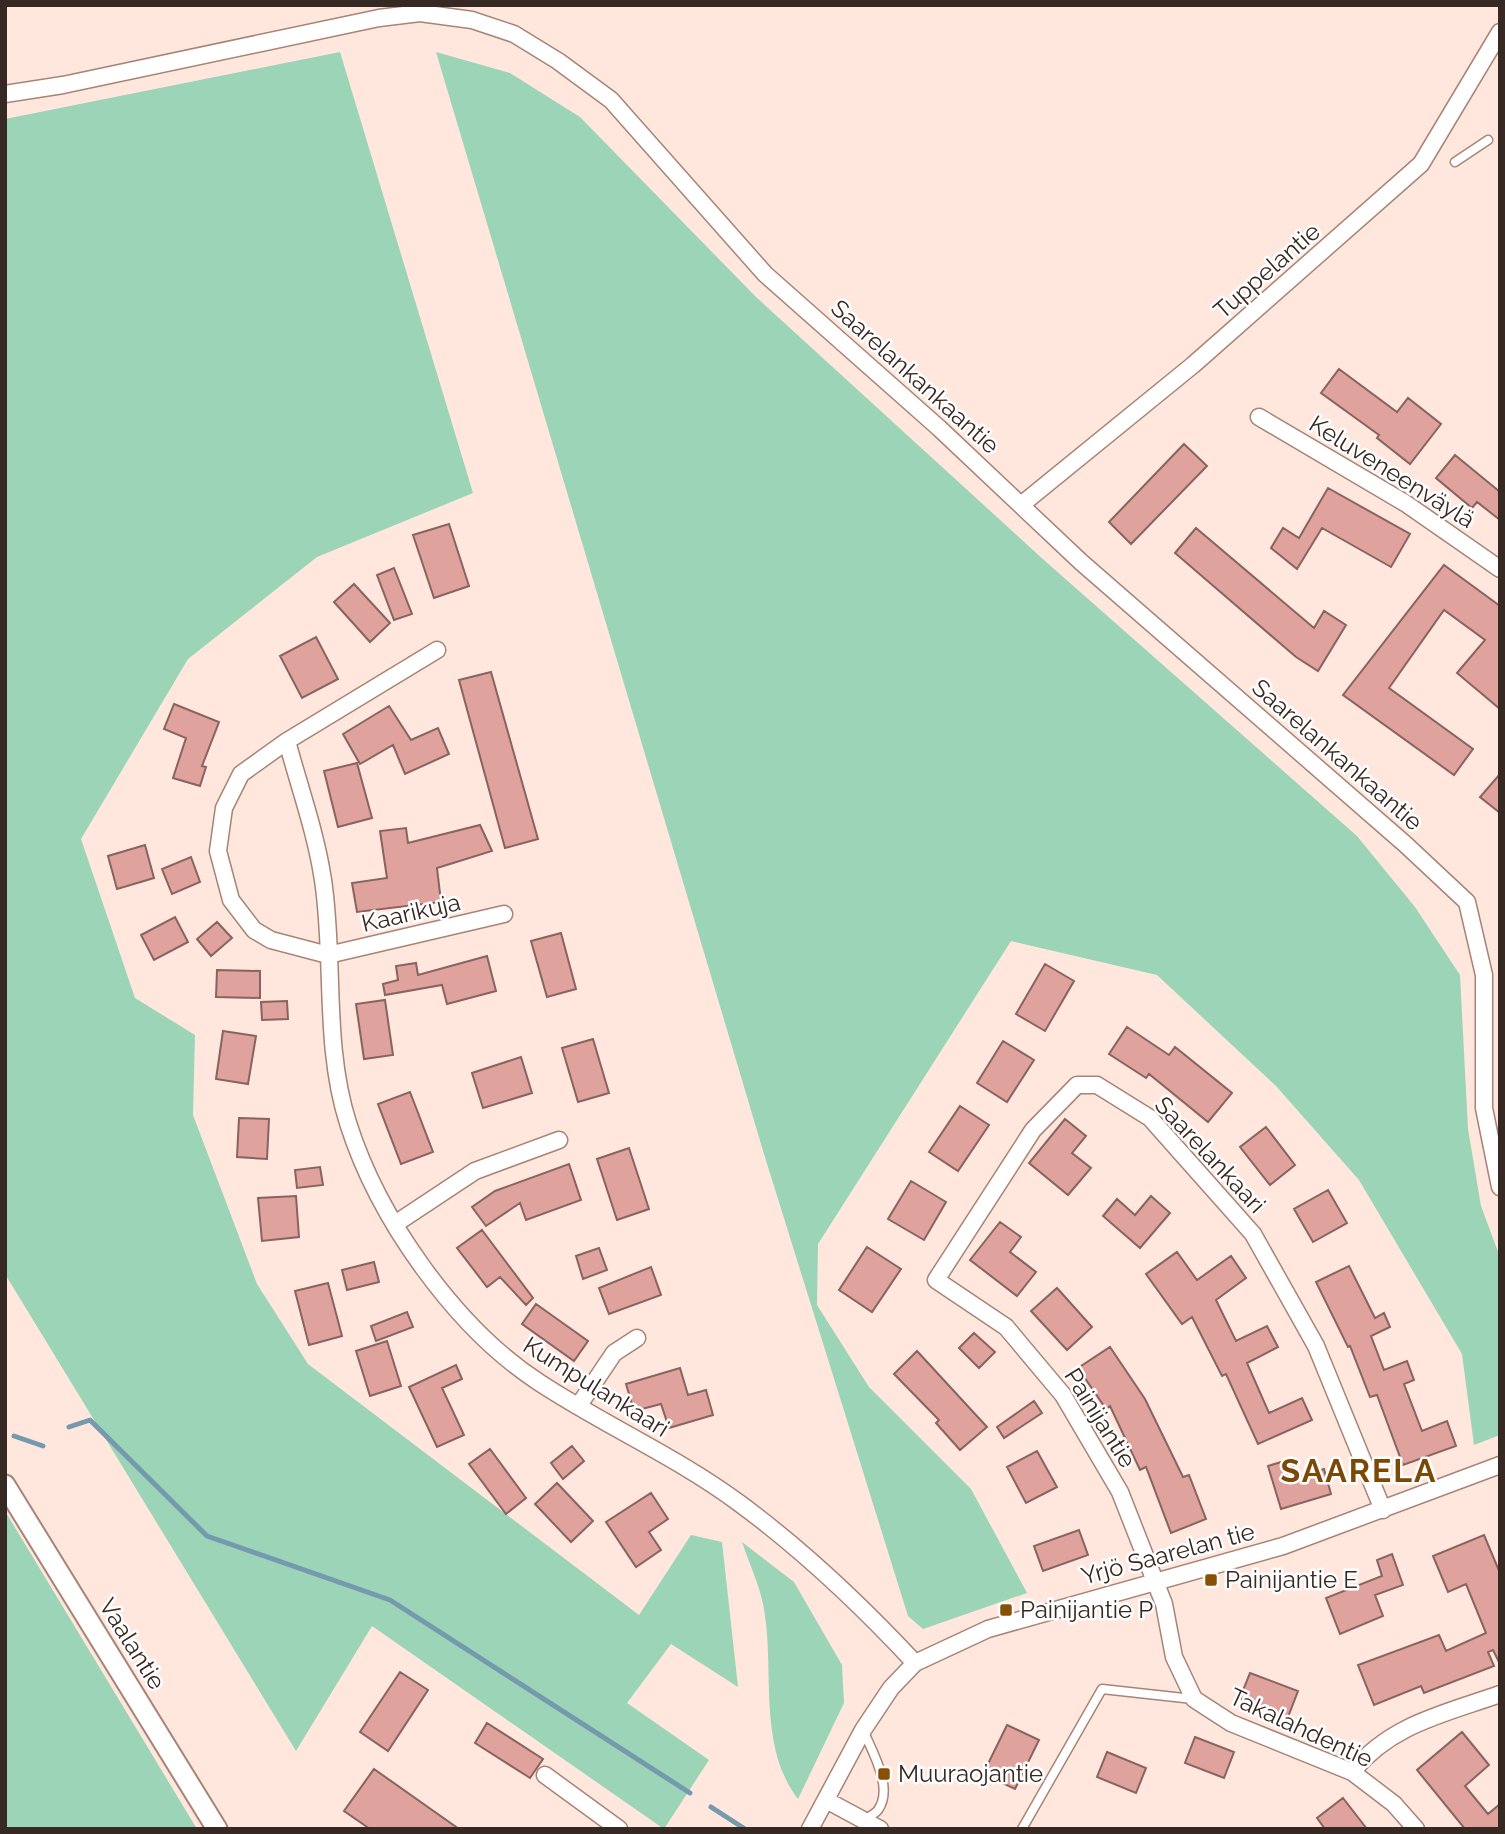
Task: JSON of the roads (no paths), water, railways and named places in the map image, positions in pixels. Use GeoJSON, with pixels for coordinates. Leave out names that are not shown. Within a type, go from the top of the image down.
{"type":"FeatureCollection","features":[{"type":"Feature","properties":{"kind":"street"},"geometry":{"type":"LineString","coordinates":[[379,5],[396,15]]}},
{"type":"Feature","properties":{"kind":"street","name":"Saarelankankaantie"},"geometry":{"type":"LineString","coordinates":[[5,94],[63,85],[396,15],[420,13],[472,20],[514,34],[558,61],[611,100],[765,274],[939,428],[1081,562],[1405,844],[1467,902],[1484,975],[1484,1108],[1500,1186]]}},
{"type":"Feature","properties":{"kind":"street","name":"Tuppelantie"},"geometry":{"type":"LineString","coordinates":[[1021,505],[1194,365],[1421,164],[1500,32]]}},
{"type":"Feature","properties":{"kind":"street","name":"Keluveneenväylä"},"geometry":{"type":"LineString","coordinates":[[1259,417],[1405,503],[1500,569]]}},
{"type":"Feature","properties":{"kind":"street"},"geometry":{"type":"LineString","coordinates":[[328,955],[271,940],[254,930],[231,900],[218,851],[223,808],[241,774],[287,741],[437,650]]}},
{"type":"Feature","properties":{"kind":"street","name":"Kumpulankaari"},"geometry":{"type":"LineString","coordinates":[[287,741],[323,880],[336,1058],[347,1121],[367,1171],[394,1224],[446,1297],[498,1353],[540,1383],[738,1502],[861,1604],[915,1663]]}},
{"type":"Feature","properties":{"kind":"street","name":"Kaarikuja"},"geometry":{"type":"LineString","coordinates":[[328,955],[447,930],[504,914]]}},
{"type":"Feature","properties":{"kind":"street","name":"Saarelankaari"},"geometry":{"type":"LineString","coordinates":[[936,1280],[1033,1130],[1077,1085],[1097,1085],[1150,1118],[1253,1234],[1316,1346],[1383,1510]]}},
{"type":"Feature","properties":{"kind":"street"},"geometry":{"type":"LineString","coordinates":[[394,1224],[475,1171],[559,1140]]}},
{"type":"Feature","properties":{"kind":"street","name":"Painijantie"},"geometry":{"type":"LineString","coordinates":[[936,1280],[1006,1328],[1063,1395],[1120,1492],[1154,1581]]}},
{"type":"Feature","properties":{"kind":"street"},"geometry":{"type":"LineString","coordinates":[[579,1405],[614,1353],[637,1338]]}},
{"type":"Feature","properties":{"kind":"street","name":"Yrjö Saarelan tie"},"geometry":{"type":"LineString","coordinates":[[810,1829],[863,1730],[891,1688],[915,1663],[988,1629],[1283,1546],[1500,1465]]}},
{"type":"Feature","properties":{"kind":"street","name":"Vaalantie"},"geometry":{"type":"LineString","coordinates":[[5,1485],[218,1829]]}},
{"type":"Feature","properties":{"kind":"street","name":"Takalahdentie"},"geometry":{"type":"LineString","coordinates":[[1154,1581],[1164,1604],[1174,1657],[1194,1699],[1231,1723],[1352,1772],[1394,1804],[1416,1829]]}},
{"type":"Feature","properties":{"kind":"street"},"geometry":{"type":"LineString","coordinates":[[1352,1772],[1370,1750],[1395,1732],[1500,1694]]}},
{"type":"Feature","properties":{"kind":"street"},"geometry":{"type":"LineString","coordinates":[[545,1775],[619,1829]]}},
{"type":"Feature","properties":{"kind":"street"},"geometry":{"type":"LineString","coordinates":[[826,1800],[880,1829]]}},
{"type":"Feature","properties":{"kind":"lane"},"geometry":{"type":"LineString","coordinates":[[1455,162],[1488,140]]}},
{"type":"Feature","properties":{"kind":"lane"},"geometry":{"type":"LineString","coordinates":[[1022,1829],[1102,1689],[1194,1699]]}},
{"type":"Feature","properties":{"kind":"lane"},"geometry":{"type":"LineString","coordinates":[[863,1730],[877,1761],[883,1793],[878,1810],[864,1820]]}},
{"type":"Feature","properties":{"kind":"waterway"},"geometry":{"type":"LineString","coordinates":[[69,1427],[90,1420],[207,1536],[390,1600],[690,1793]]}},
{"type":"Feature","properties":{"kind":"waterway"},"geometry":{"type":"LineString","coordinates":[[14,1436],[43,1446]]}},
{"type":"Feature","properties":{"kind":"waterway"},"geometry":{"type":"LineString","coordinates":[[711,1807],[745,1829]]}},
{"type":"Feature","properties":{"kind":"place","name":"Painijantie E"},"geometry":{"type":"Point","coordinates":[1211,1580]}},
{"type":"Feature","properties":{"kind":"place","name":"Painijantie P"},"geometry":{"type":"Point","coordinates":[1006,1610]}},
{"type":"Feature","properties":{"kind":"place","name":"Muuraojantie"},"geometry":{"type":"Point","coordinates":[884,1774]}},
{"type":"Feature","properties":{"kind":"district","name":"SAARELA"},"geometry":{"type":"Point","coordinates":[1359,1471]}}]}
